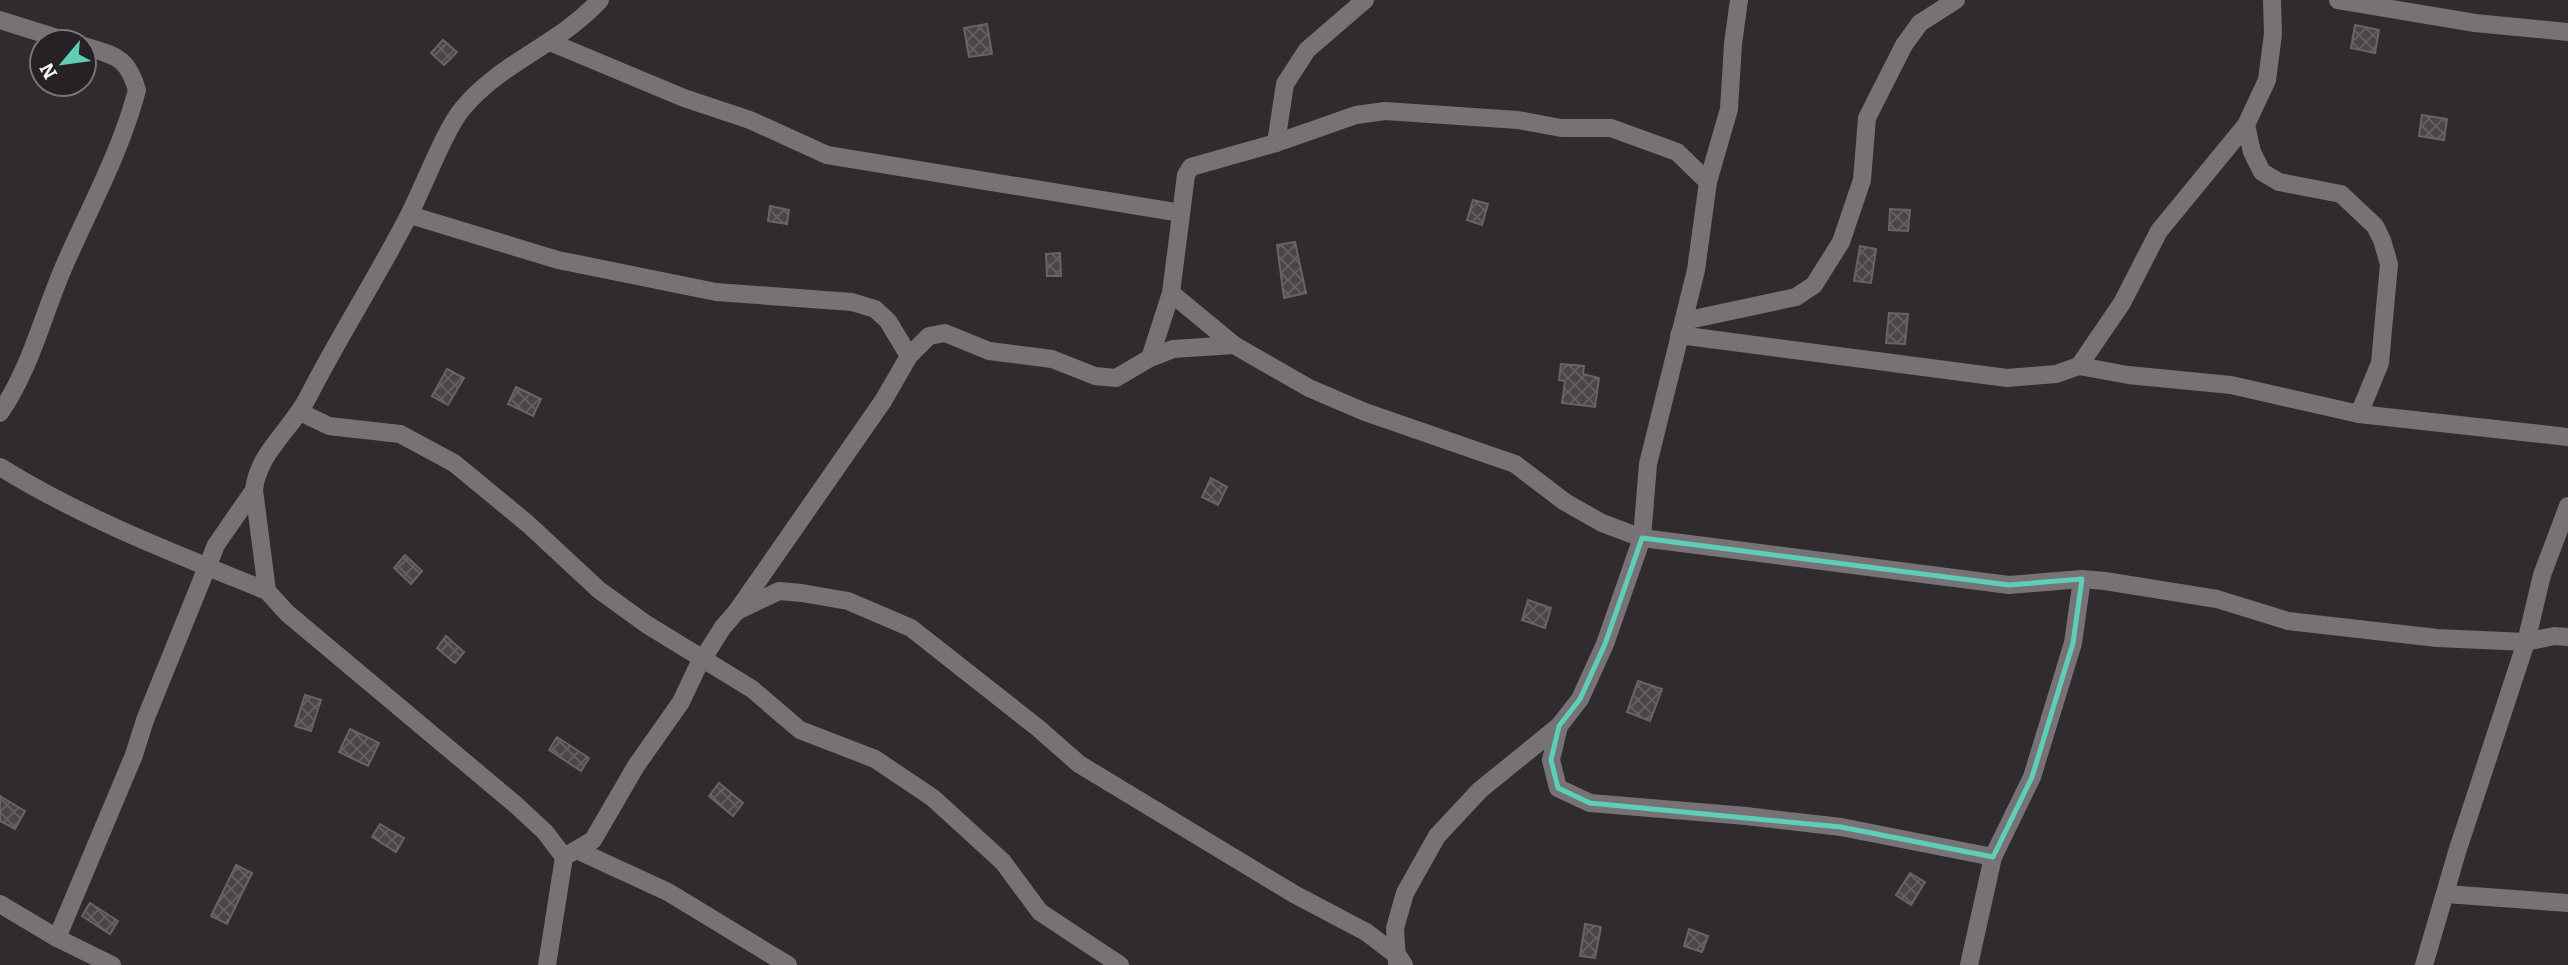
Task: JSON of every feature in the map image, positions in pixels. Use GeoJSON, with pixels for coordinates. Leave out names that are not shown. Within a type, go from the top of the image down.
{"type":"FeatureCollection","features":[{"type":"Feature","properties":{"kind":"street"},"geometry":{"type":"LineString","coordinates":[[268,591],[254,489],[256,474],[263,460],[300,412],[410,215],[461,110],[499,73],[582,19],[600,0]]}},
{"type":"Feature","properties":{"kind":"street"},"geometry":{"type":"LineString","coordinates":[[1276,143],[1285,84],[1307,50],[1366,0]]}},
{"type":"Feature","properties":{"kind":"street"},"geometry":{"type":"LineString","coordinates":[[1400,962],[1395,928],[1405,893],[1437,836],[1480,790],[1559,726],[1580,699],[1605,644],[1615,608],[1642,538],[1648,464],[1696,270],[1708,182],[1729,109],[1732,44],[1739,0]]}},
{"type":"Feature","properties":{"kind":"street"},"geometry":{"type":"LineString","coordinates":[[1681,328],[1796,297],[1814,285],[1841,242],[1862,180],[1867,118],[1884,82],[1920,23],[1956,0]]}},
{"type":"Feature","properties":{"kind":"street"},"geometry":{"type":"LineString","coordinates":[[2079,366],[2122,303],[2159,231],[2246,125],[2267,80],[2273,34],[2272,0]]}},
{"type":"Feature","properties":{"kind":"street"},"geometry":{"type":"LineString","coordinates":[[2338,0],[2475,23],[2568,32]]}},
{"type":"Feature","properties":{"kind":"street"},"geometry":{"type":"LineString","coordinates":[[0,20],[28,29]]}},
{"type":"Feature","properties":{"kind":"street"},"geometry":{"type":"LineString","coordinates":[[550,42],[684,98],[750,120],[827,155],[1181,213]]}},
{"type":"Feature","properties":{"kind":"street"},"geometry":{"type":"LineString","coordinates":[[0,413],[38,335],[63,267],[112,160],[137,90],[127,66],[119,57],[98,50]]}},
{"type":"Feature","properties":{"kind":"street"},"geometry":{"type":"LineString","coordinates":[[1150,358],[1171,293],[1186,175],[1191,167],[1276,143],[1356,115],[1385,111],[1518,120],[1561,128],[1611,128],[1677,152],[1708,182]]}},
{"type":"Feature","properties":{"kind":"street"},"geometry":{"type":"LineString","coordinates":[[2246,125],[2252,152],[2262,172],[2279,182],[2341,194],[2375,226],[2382,240],[2389,264],[2380,363],[2359,414]]}},
{"type":"Feature","properties":{"kind":"street"},"geometry":{"type":"LineString","coordinates":[[410,215],[558,260],[716,292],[852,302],[875,309],[888,321],[909,356]]}},
{"type":"Feature","properties":{"kind":"street"},"geometry":{"type":"LineString","coordinates":[[1171,293],[1234,345],[1309,388],[1365,412],[1515,464],[1565,502],[1602,523],[1642,538],[2010,585],[2082,579],[2217,599],[2288,621],[2437,638],[2526,642],[2554,636],[2568,637]]}},
{"type":"Feature","properties":{"kind":"street"},"geometry":{"type":"LineString","coordinates":[[1681,328],[2007,377],[2056,374],[2079,366],[2128,375],[2231,385],[2359,414],[2568,437]]}},
{"type":"Feature","properties":{"kind":"street"},"geometry":{"type":"LineString","coordinates":[[547,965],[572,854],[593,840],[636,766],[681,702],[723,627],[737,611],[883,401],[909,356],[929,335],[945,333],[998,354],[1052,359],[1095,376],[1116,378],[1150,358],[1173,349],[1234,345]]}},
{"type":"Feature","properties":{"kind":"street"},"geometry":{"type":"LineString","coordinates":[[300,412],[329,426],[400,435],[454,463],[528,524],[599,590],[646,624],[752,689],[800,730],[875,759],[914,785],[979,837],[1003,862],[1041,912],[1120,965]]}},
{"type":"Feature","properties":{"kind":"street"},"geometry":{"type":"LineString","coordinates":[[0,467],[36,489],[164,550],[268,591],[287,613],[572,854],[668,892],[788,965]]}},
{"type":"Feature","properties":{"kind":"street"},"geometry":{"type":"LineString","coordinates":[[57,938],[125,777],[145,720],[216,545],[254,489]]}},
{"type":"Feature","properties":{"kind":"street"},"geometry":{"type":"LineString","coordinates":[[2424,965],[2457,852],[2526,642],[2542,575],[2568,506]]}},
{"type":"Feature","properties":{"kind":"street"},"geometry":{"type":"LineString","coordinates":[[1969,965],[1993,858],[2032,777],[2073,643],[2082,579]]}},
{"type":"Feature","properties":{"kind":"street"},"geometry":{"type":"LineString","coordinates":[[737,611],[779,592],[802,593],[848,601],[911,628],[1038,727],[1079,764],[1293,894],[1366,932],[1400,962]]}},
{"type":"Feature","properties":{"kind":"street"},"geometry":{"type":"LineString","coordinates":[[1559,726],[1551,760],[1558,788],[1590,803],[1841,827],[1993,858]]}},
{"type":"Feature","properties":{"kind":"street"},"geometry":{"type":"LineString","coordinates":[[2446,894],[2568,903]]}},
{"type":"Feature","properties":{"kind":"street"},"geometry":{"type":"LineString","coordinates":[[0,904],[57,938],[112,965]]}},
{"type":"Feature","properties":{"kind":"highlighted area"},"geometry":{"type":"Polygon","coordinates":[[[1642,538],[2009,585],[2082,579],[2073,643],[2032,777],[1993,857],[1841,827],[1590,803],[1558,788],[1551,760],[1559,726],[1580,699],[1605,644],[1642,538]]]}},
{"type":"Feature","properties":{"kind":"building"},"geometry":{"type":"Polygon","coordinates":[[[987,24],[992,54],[969,57],[964,28],[987,24]]]}},
{"type":"Feature","properties":{"kind":"building"},"geometry":{"type":"Polygon","coordinates":[[[2355,25],[2379,30],[2375,53],[2351,48],[2355,25]]]}},
{"type":"Feature","properties":{"kind":"building"},"geometry":{"type":"Polygon","coordinates":[[[443,40],[457,52],[444,65],[431,53],[443,40]]]}},
{"type":"Feature","properties":{"kind":"building"},"geometry":{"type":"Polygon","coordinates":[[[2422,115],[2447,119],[2444,140],[2419,136],[2422,115]]]}},
{"type":"Feature","properties":{"kind":"building"},"geometry":{"type":"Polygon","coordinates":[[[1473,200],[1488,204],[1482,225],[1467,220],[1473,200]]]}},
{"type":"Feature","properties":{"kind":"building"},"geometry":{"type":"Polygon","coordinates":[[[770,206],[789,210],[787,224],[768,221],[770,206]]]}},
{"type":"Feature","properties":{"kind":"building"},"geometry":{"type":"Polygon","coordinates":[[[1890,209],[1910,210],[1908,231],[1889,230],[1890,209]]]}},
{"type":"Feature","properties":{"kind":"building"},"geometry":{"type":"Polygon","coordinates":[[[1295,242],[1306,293],[1284,298],[1277,245],[1295,242]]]}},
{"type":"Feature","properties":{"kind":"building"},"geometry":{"type":"Polygon","coordinates":[[[1860,246],[1876,249],[1871,283],[1854,281],[1860,246]]]}},
{"type":"Feature","properties":{"kind":"building"},"geometry":{"type":"Polygon","coordinates":[[[1060,253],[1061,276],[1047,276],[1046,254],[1060,253]]]}},
{"type":"Feature","properties":{"kind":"building"},"geometry":{"type":"Polygon","coordinates":[[[1889,313],[1908,314],[1905,344],[1886,343],[1889,313]]]}},
{"type":"Feature","properties":{"kind":"building"},"geometry":{"type":"Polygon","coordinates":[[[1561,364],[1584,366],[1583,374],[1599,378],[1595,407],[1562,403],[1565,381],[1559,380],[1561,364]]]}},
{"type":"Feature","properties":{"kind":"building"},"geometry":{"type":"Polygon","coordinates":[[[447,369],[464,378],[448,405],[432,396],[447,369]]]}},
{"type":"Feature","properties":{"kind":"building"},"geometry":{"type":"Polygon","coordinates":[[[516,387],[541,399],[533,416],[508,404],[516,387]]]}},
{"type":"Feature","properties":{"kind":"building"},"geometry":{"type":"Polygon","coordinates":[[[1211,478],[1227,487],[1218,505],[1202,497],[1211,478]]]}},
{"type":"Feature","properties":{"kind":"building"},"geometry":{"type":"Polygon","coordinates":[[[405,555],[422,571],[411,584],[394,568],[405,555]]]}},
{"type":"Feature","properties":{"kind":"building"},"geometry":{"type":"Polygon","coordinates":[[[1528,600],[1551,608],[1545,628],[1522,620],[1528,600]]]}},
{"type":"Feature","properties":{"kind":"building"},"geometry":{"type":"Polygon","coordinates":[[[446,636],[464,652],[455,663],[437,648],[446,636]]]}},
{"type":"Feature","properties":{"kind":"building"},"geometry":{"type":"Polygon","coordinates":[[[1638,681],[1662,689],[1650,721],[1627,712],[1638,681]]]}},
{"type":"Feature","properties":{"kind":"building"},"geometry":{"type":"Polygon","coordinates":[[[305,695],[321,700],[311,731],[295,726],[305,695]]]}},
{"type":"Feature","properties":{"kind":"building"},"geometry":{"type":"Polygon","coordinates":[[[350,729],[379,743],[368,766],[339,752],[350,729]]]}},
{"type":"Feature","properties":{"kind":"building"},"geometry":{"type":"Polygon","coordinates":[[[557,737],[589,758],[581,771],[549,750],[557,737]]]}},
{"type":"Feature","properties":{"kind":"building"},"geometry":{"type":"Polygon","coordinates":[[[719,783],[743,803],[733,816],[709,796],[719,783]]]}},
{"type":"Feature","properties":{"kind":"building"},"geometry":{"type":"Polygon","coordinates":[[[0,796],[25,811],[15,829],[0,821],[0,796]]]}},
{"type":"Feature","properties":{"kind":"building"},"geometry":{"type":"Polygon","coordinates":[[[380,824],[404,838],[396,852],[372,837],[380,824]]]}},
{"type":"Feature","properties":{"kind":"building"},"geometry":{"type":"Polygon","coordinates":[[[236,865],[252,873],[227,924],[211,916],[236,865]]]}},
{"type":"Feature","properties":{"kind":"building"},"geometry":{"type":"Polygon","coordinates":[[[1910,873],[1925,882],[1911,905],[1896,895],[1910,873]]]}},
{"type":"Feature","properties":{"kind":"building"},"geometry":{"type":"Polygon","coordinates":[[[90,903],[118,921],[110,934],[82,916],[90,903]]]}},
{"type":"Feature","properties":{"kind":"building"},"geometry":{"type":"Polygon","coordinates":[[[1585,924],[1601,927],[1595,958],[1580,956],[1585,924]]]}},
{"type":"Feature","properties":{"kind":"building"},"geometry":{"type":"Polygon","coordinates":[[[1689,929],[1708,936],[1702,952],[1684,946],[1689,929]]]}}]}
